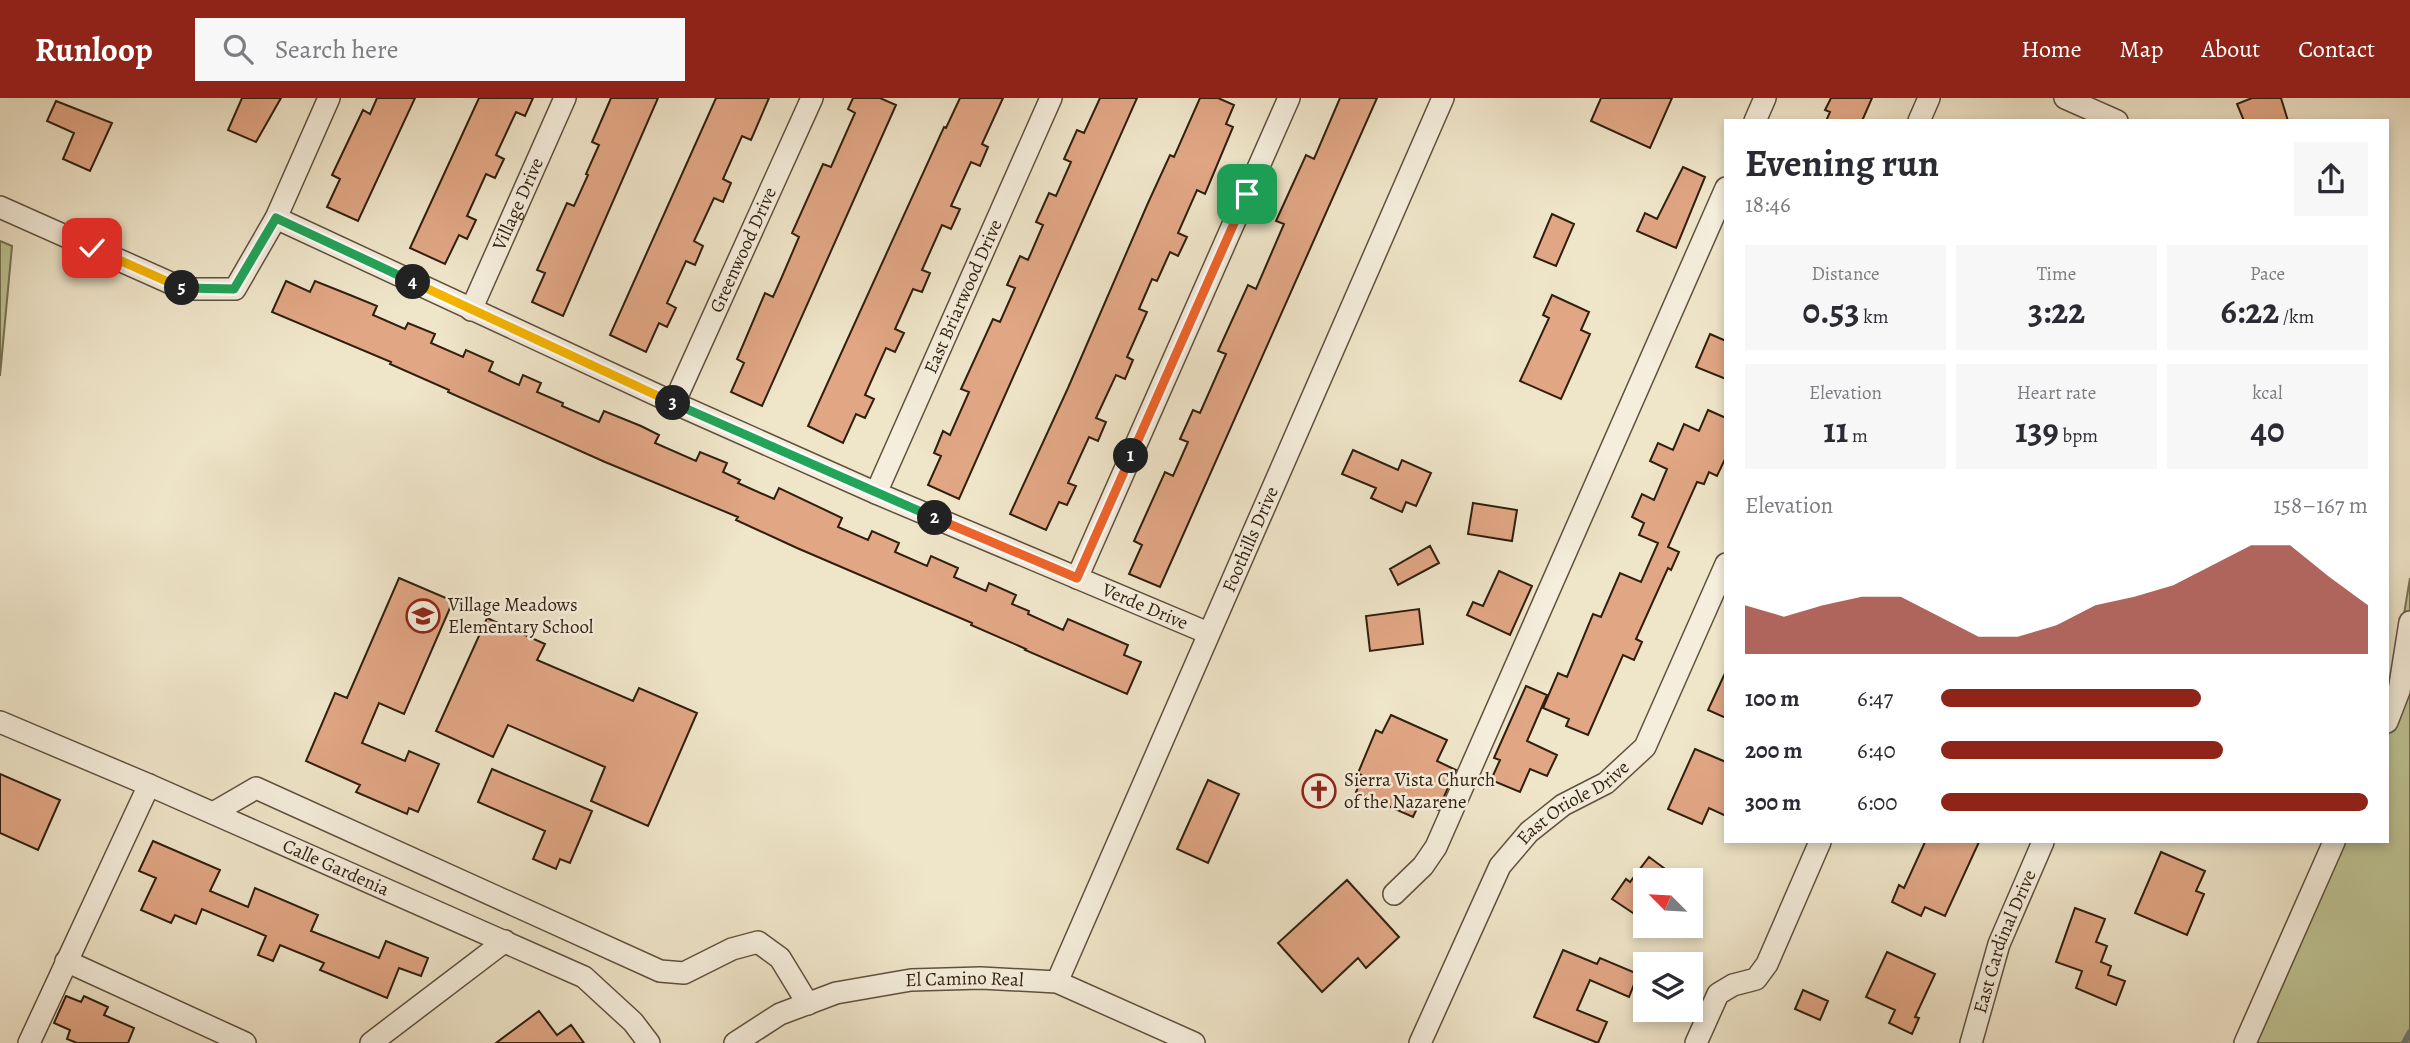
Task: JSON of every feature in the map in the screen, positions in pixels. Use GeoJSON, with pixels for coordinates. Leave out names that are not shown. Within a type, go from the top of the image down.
{"type":"FeatureCollection","features":[{"type":"Feature","properties":{"kind":"street"},"geometry":{"type":"LineString","coordinates":[[0,208],[184,289],[234,289],[276,218],[329,98]]}},
{"type":"Feature","properties":{"kind":"street","name":"Village Drive"},"geometry":{"type":"LineString","coordinates":[[471,310],[565,98]]}},
{"type":"Feature","properties":{"kind":"street","name":"Greenwood Drive"},"geometry":{"type":"LineString","coordinates":[[674,403],[812,98]]}},
{"type":"Feature","properties":{"kind":"street","name":"East Briarwood Drive"},"geometry":{"type":"LineString","coordinates":[[876,493],[1051,98]]}},
{"type":"Feature","properties":{"kind":"street"},"geometry":{"type":"LineString","coordinates":[[1077,578],[1289,98]]}},
{"type":"Feature","properties":{"kind":"street","name":"Foothills Drive"},"geometry":{"type":"LineString","coordinates":[[1057,982],[1443,98]]}},
{"type":"Feature","properties":{"kind":"street"},"geometry":{"type":"LineString","coordinates":[[1756,119],[1765,98]]}},
{"type":"Feature","properties":{"kind":"street"},"geometry":{"type":"LineString","coordinates":[[1920,119],[1929,98]]}},
{"type":"Feature","properties":{"kind":"street"},"geometry":{"type":"LineString","coordinates":[[2065,98],[2112,119]]}},
{"type":"Feature","properties":{"kind":"street"},"geometry":{"type":"LineString","coordinates":[[1394,894],[1423,866],[1436,847],[1724,193]]}},
{"type":"Feature","properties":{"kind":"street","name":"Verde Drive"},"geometry":{"type":"LineString","coordinates":[[276,218],[471,310],[876,493],[1208,633]]}},
{"type":"Feature","properties":{"kind":"street","name":"East Oriole Drive"},"geometry":{"type":"LineString","coordinates":[[1420,1043],[1500,866],[1529,832],[1563,805],[1606,783],[1645,747],[1724,569]]}},
{"type":"Feature","properties":{"kind":"street"},"geometry":{"type":"LineString","coordinates":[[2389,717],[2399,691],[2410,622]]}},
{"type":"Feature","properties":{"kind":"street","name":"Calle Gardenia"},"geometry":{"type":"LineString","coordinates":[[0,722],[214,813],[584,978],[633,1022],[649,1043]]}},
{"type":"Feature","properties":{"kind":"street"},"geometry":{"type":"LineString","coordinates":[[29,1043],[149,785]]}},
{"type":"Feature","properties":{"kind":"street"},"geometry":{"type":"LineString","coordinates":[[214,813],[256,788],[660,971],[684,973],[732,949],[758,942],[780,958],[807,1004]]}},
{"type":"Feature","properties":{"kind":"street"},"geometry":{"type":"LineString","coordinates":[[1696,1043],[1718,994],[1733,985],[1756,979],[1767,964],[1820,843]]}},
{"type":"Feature","properties":{"kind":"street","name":"East Cardinal Drive"},"geometry":{"type":"LineString","coordinates":[[1971,1043],[1999,944],[2043,843]]}},
{"type":"Feature","properties":{"kind":"street"},"geometry":{"type":"LineString","coordinates":[[2245,1043],[2334,843]]}},
{"type":"Feature","properties":{"kind":"street"},"geometry":{"type":"LineString","coordinates":[[371,1043],[505,941]]}},
{"type":"Feature","properties":{"kind":"street"},"geometry":{"type":"LineString","coordinates":[[66,961],[245,1043]]}},
{"type":"Feature","properties":{"kind":"street","name":"El Camino Real"},"geometry":{"type":"LineString","coordinates":[[735,1043],[779,1014],[836,993],[911,980],[981,978],[1057,982],[1194,1043]]}},
{"type":"Feature","properties":{"kind":"green space"},"geometry":{"type":"Polygon","coordinates":[[[0,241],[12,246],[0,376],[0,241]]]}},
{"type":"Feature","properties":{"kind":"green space"},"geometry":{"type":"Polygon","coordinates":[[[2410,578],[2410,1043],[2239,1043],[2326,843],[2389,843],[2391,692],[2410,578]]]}},
{"type":"Feature","properties":{"kind":"building"},"geometry":{"type":"Polygon","coordinates":[[[242,98],[281,98],[256,142],[228,130],[242,98]]]}},
{"type":"Feature","properties":{"kind":"building"},"geometry":{"type":"Polygon","coordinates":[[[377,98],[415,98],[358,221],[327,207],[340,179],[332,175],[363,110],[370,114],[377,98]]]}},
{"type":"Feature","properties":{"kind":"building"},"geometry":{"type":"Polygon","coordinates":[[[479,98],[533,98],[525,116],[516,112],[496,155],[504,159],[495,178],[486,174],[467,216],[476,220],[467,239],[459,235],[445,264],[410,248],[479,98]]]}},
{"type":"Feature","properties":{"kind":"building"},"geometry":{"type":"Polygon","coordinates":[[[611,98],[658,98],[563,316],[532,302],[545,273],[537,270],[567,203],[574,206],[588,175],[586,174],[599,145],[592,142],[611,98]]]}},
{"type":"Feature","properties":{"kind":"building"},"geometry":{"type":"Polygon","coordinates":[[[716,98],[769,98],[751,140],[742,136],[723,179],[731,183],[723,202],[714,198],[694,241],[703,246],[695,265],[686,261],[667,303],[676,308],[667,327],[659,323],[646,352],[610,335],[716,98]]]}},
{"type":"Feature","properties":{"kind":"building"},"geometry":{"type":"Polygon","coordinates":[[[853,98],[880,98],[896,105],[762,406],[731,392],[744,363],[737,359],[765,293],[773,297],[781,279],[799,237],[792,233],[823,164],[831,167],[855,113],[848,109],[853,98]]]}},
{"type":"Feature","properties":{"kind":"building"},"geometry":{"type":"Polygon","coordinates":[[[960,98],[1003,98],[982,144],[988,147],[980,166],[971,162],[951,206],[960,209],[951,229],[942,225],[922,270],[930,273],[922,292],[913,289],[895,329],[904,333],[895,352],[886,348],[865,395],[874,399],[865,418],[856,414],[843,443],[808,426],[944,127],[946,128],[960,98]]]}},
{"type":"Feature","properties":{"kind":"building"},"geometry":{"type":"Polygon","coordinates":[[[1100,98],[1137,98],[959,499],[928,485],[941,456],[934,453],[943,431],[950,435],[969,392],[961,389],[993,319],[1000,322],[1015,288],[1007,285],[1020,256],[1028,260],[1043,225],[1036,222],[1049,193],[1056,196],[1071,162],[1064,159],[1077,130],[1084,133],[1100,98]]]}},
{"type":"Feature","properties":{"kind":"building"},"geometry":{"type":"Polygon","coordinates":[[[1200,98],[1218,98],[1234,105],[1226,124],[1233,127],[1205,194],[1197,190],[1178,233],[1187,237],[1178,256],[1170,252],[1157,281],[1152,279],[1139,309],[1147,312],[1127,357],[1133,360],[1125,379],[1116,375],[1096,418],[1106,422],[1098,441],[1089,437],[1068,483],[1076,486],[1067,505],[1059,502],[1046,530],[1010,514],[1148,203],[1170,155],[1174,157],[1200,98]]]}},
{"type":"Feature","properties":{"kind":"building"},"geometry":{"type":"Polygon","coordinates":[[[1340,98],[1377,98],[1160,587],[1129,574],[1142,545],[1134,541],[1165,472],[1173,476],[1188,442],[1180,439],[1193,410],[1200,413],[1226,354],[1218,351],[1248,285],[1256,289],[1284,224],[1276,221],[1306,155],[1314,159],[1340,98]]]}},
{"type":"Feature","properties":{"kind":"building"},"geometry":{"type":"Polygon","coordinates":[[[1601,98],[1672,98],[1650,148],[1591,121],[1601,98]]]}},
{"type":"Feature","properties":{"kind":"building"},"geometry":{"type":"Polygon","coordinates":[[[1831,98],[1872,98],[1863,119],[1827,119],[1830,112],[1825,110],[1831,98]]]}},
{"type":"Feature","properties":{"kind":"building"},"geometry":{"type":"Polygon","coordinates":[[[2252,98],[2281,98],[2287,119],[2243,119],[2237,104],[2252,98]]]}},
{"type":"Feature","properties":{"kind":"building"},"geometry":{"type":"Polygon","coordinates":[[[56,101],[112,123],[90,171],[63,159],[74,133],[47,121],[56,101]]]}},
{"type":"Feature","properties":{"kind":"building"},"geometry":{"type":"Polygon","coordinates":[[[1683,167],[1705,177],[1676,248],[1637,231],[1645,213],[1657,219],[1683,167]]]}},
{"type":"Feature","properties":{"kind":"building"},"geometry":{"type":"Polygon","coordinates":[[[1552,214],[1574,224],[1556,266],[1534,257],[1552,214]]]}},
{"type":"Feature","properties":{"kind":"building"},"geometry":{"type":"Polygon","coordinates":[[[286,281],[310,292],[315,281],[377,306],[373,315],[405,329],[408,323],[435,334],[431,343],[463,357],[466,350],[493,362],[489,371],[519,385],[523,375],[541,383],[537,392],[563,403],[562,406],[599,422],[604,411],[641,426],[659,435],[655,443],[696,461],[700,452],[727,463],[723,472],[740,480],[738,483],[774,499],[779,488],[842,518],[838,527],[868,540],[872,531],[899,543],[895,552],[927,566],[931,556],[958,568],[954,577],[986,591],[989,583],[1016,595],[1012,604],[1063,630],[1068,619],[1128,645],[1124,655],[1141,662],[1127,694],[1025,650],[971,625],[972,623],[797,548],[736,520],[738,517],[605,462],[448,392],[449,390],[390,364],[391,362],[272,312],[286,281]]]}},
{"type":"Feature","properties":{"kind":"building"},"geometry":{"type":"Polygon","coordinates":[[[1552,295],[1589,312],[1581,330],[1590,334],[1561,399],[1520,381],[1549,318],[1543,315],[1552,295]]]}},
{"type":"Feature","properties":{"kind":"building"},"geometry":{"type":"Polygon","coordinates":[[[1710,334],[1724,340],[1724,378],[1696,367],[1710,334]]]}},
{"type":"Feature","properties":{"kind":"building"},"geometry":{"type":"Polygon","coordinates":[[[1708,410],[1724,417],[1724,461],[1717,476],[1709,472],[1704,484],[1697,482],[1668,547],[1679,552],[1671,570],[1668,568],[1636,639],[1642,642],[1634,660],[1623,655],[1588,735],[1566,726],[1569,719],[1543,708],[1558,673],[1567,677],[1593,614],[1601,617],[1620,573],[1641,582],[1658,543],[1639,535],[1644,523],[1632,517],[1642,494],[1654,500],[1667,469],[1650,461],[1658,443],[1673,450],[1684,424],[1699,431],[1708,410]]]}},
{"type":"Feature","properties":{"kind":"building"},"geometry":{"type":"Polygon","coordinates":[[[1353,450],[1398,470],[1402,460],[1431,473],[1416,506],[1406,502],[1402,512],[1371,498],[1376,488],[1342,474],[1353,450]]]}},
{"type":"Feature","properties":{"kind":"building"},"geometry":{"type":"Polygon","coordinates":[[[1473,503],[1517,510],[1512,541],[1468,534],[1473,503]]]}},
{"type":"Feature","properties":{"kind":"building"},"geometry":{"type":"Polygon","coordinates":[[[1430,546],[1439,563],[1398,585],[1390,569],[1430,546]]]}},
{"type":"Feature","properties":{"kind":"building"},"geometry":{"type":"Polygon","coordinates":[[[1499,571],[1532,586],[1510,635],[1467,615],[1473,602],[1483,606],[1499,571]]]}},
{"type":"Feature","properties":{"kind":"building"},"geometry":{"type":"Polygon","coordinates":[[[399,578],[453,601],[404,714],[379,703],[362,743],[405,761],[409,751],[439,764],[418,812],[409,808],[407,814],[356,792],[360,785],[306,761],[335,693],[347,698],[399,578]]]}},
{"type":"Feature","properties":{"kind":"building"},"geometry":{"type":"Polygon","coordinates":[[[1419,609],[1423,644],[1370,651],[1366,616],[1419,609]]]}},
{"type":"Feature","properties":{"kind":"building"},"geometry":{"type":"Polygon","coordinates":[[[487,618],[545,644],[537,660],[633,701],[639,688],[697,713],[648,826],[591,801],[605,767],[508,725],[493,757],[436,731],[487,618]]]}},
{"type":"Feature","properties":{"kind":"building"},"geometry":{"type":"Polygon","coordinates":[[[1724,675],[1724,717],[1708,710],[1724,675]]]}},
{"type":"Feature","properties":{"kind":"building"},"geometry":{"type":"Polygon","coordinates":[[[1526,686],[1547,695],[1527,741],[1557,755],[1547,776],[1530,769],[1520,792],[1491,780],[1500,760],[1494,758],[1526,686]]]}},
{"type":"Feature","properties":{"kind":"building"},"geometry":{"type":"Polygon","coordinates":[[[1391,715],[1447,740],[1437,761],[1456,770],[1438,810],[1420,802],[1413,817],[1356,792],[1363,776],[1358,773],[1376,730],[1382,733],[1391,715]]]}},
{"type":"Feature","properties":{"kind":"building"},"geometry":{"type":"Polygon","coordinates":[[[1695,749],[1724,761],[1724,815],[1709,808],[1702,824],[1668,809],[1695,749]]]}},
{"type":"Feature","properties":{"kind":"building"},"geometry":{"type":"Polygon","coordinates":[[[492,769],[592,811],[570,863],[560,859],[556,869],[533,859],[545,831],[478,802],[492,769]]]}},
{"type":"Feature","properties":{"kind":"building"},"geometry":{"type":"Polygon","coordinates":[[[0,774],[60,800],[38,850],[0,833],[0,774]]]}},
{"type":"Feature","properties":{"kind":"building"},"geometry":{"type":"Polygon","coordinates":[[[1208,780],[1239,794],[1208,863],[1177,849],[1208,780]]]}},
{"type":"Feature","properties":{"kind":"building"},"geometry":{"type":"Polygon","coordinates":[[[153,841],[220,870],[210,891],[248,907],[255,888],[318,915],[311,931],[379,958],[386,941],[428,958],[421,976],[399,968],[387,998],[320,970],[324,963],[280,945],[273,961],[258,955],[266,936],[202,909],[196,924],[175,915],[171,923],[141,910],[156,878],[139,871],[153,841]]]}},
{"type":"Feature","properties":{"kind":"building"},"geometry":{"type":"Polygon","coordinates":[[[1925,843],[1979,843],[1945,916],[1925,907],[1921,916],[1892,902],[1899,885],[1904,888],[1925,843]]]}},
{"type":"Feature","properties":{"kind":"building"},"geometry":{"type":"Polygon","coordinates":[[[2161,852],[2205,871],[2196,891],[2204,894],[2187,935],[2135,913],[2161,852]]]}},
{"type":"Feature","properties":{"kind":"building"},"geometry":{"type":"Polygon","coordinates":[[[1649,857],[1664,868],[1641,868],[1649,857]]]}},
{"type":"Feature","properties":{"kind":"building"},"geometry":{"type":"Polygon","coordinates":[[[1633,878],[1633,913],[1612,899],[1626,879],[1630,882],[1633,878]]]}},
{"type":"Feature","properties":{"kind":"building"},"geometry":{"type":"Polygon","coordinates":[[[1347,880],[1399,937],[1366,968],[1358,958],[1322,992],[1278,943],[1347,880]]]}},
{"type":"Feature","properties":{"kind":"building"},"geometry":{"type":"Polygon","coordinates":[[[2075,908],[2105,919],[2096,942],[2107,946],[2101,962],[2111,966],[2108,975],[2125,981],[2116,1005],[2076,988],[2082,971],[2056,962],[2075,908]]]}},
{"type":"Feature","properties":{"kind":"building"},"geometry":{"type":"Polygon","coordinates":[[[1563,950],[1597,964],[1600,958],[1633,972],[1633,987],[1629,997],[1590,980],[1577,1010],[1607,1022],[1598,1043],[1534,1017],[1563,950]]]}},
{"type":"Feature","properties":{"kind":"building"},"geometry":{"type":"Polygon","coordinates":[[[1887,952],[1935,974],[1915,1017],[1919,1018],[1912,1034],[1889,1023],[1895,1010],[1866,997],[1887,952]]]}},
{"type":"Feature","properties":{"kind":"building"},"geometry":{"type":"Polygon","coordinates":[[[1803,990],[1828,1001],[1820,1020],[1795,1009],[1803,990]]]}},
{"type":"Feature","properties":{"kind":"building"},"geometry":{"type":"Polygon","coordinates":[[[66,996],[81,1002],[84,996],[108,1007],[104,1015],[134,1028],[128,1043],[77,1043],[67,1039],[70,1030],[54,1023],[66,996]]]}},
{"type":"Feature","properties":{"kind":"building"},"geometry":{"type":"Polygon","coordinates":[[[539,1011],[557,1035],[571,1025],[584,1043],[496,1043],[539,1011]]]}},
{"type":"Feature","properties":{"kind":"waterway"},"geometry":{"type":"LineString","coordinates":[[2404,1043],[2410,1032]]}},
{"type":"Feature","properties":{"kind":"place","name":"Village Meadows Elementary School"},"geometry":{"type":"Point","coordinates":[423,616]}},
{"type":"Feature","properties":{"kind":"place","name":"Sierra Vista Church of the Nazarene"},"geometry":{"type":"Point","coordinates":[1319,791]}},
{"type":"Feature","properties":{"kind":"route"},"geometry":{"type":"LineString","coordinates":[[92,248],[184,289],[234,289],[276,218],[674,403],[1077,578],[1247,194]]}}]}
